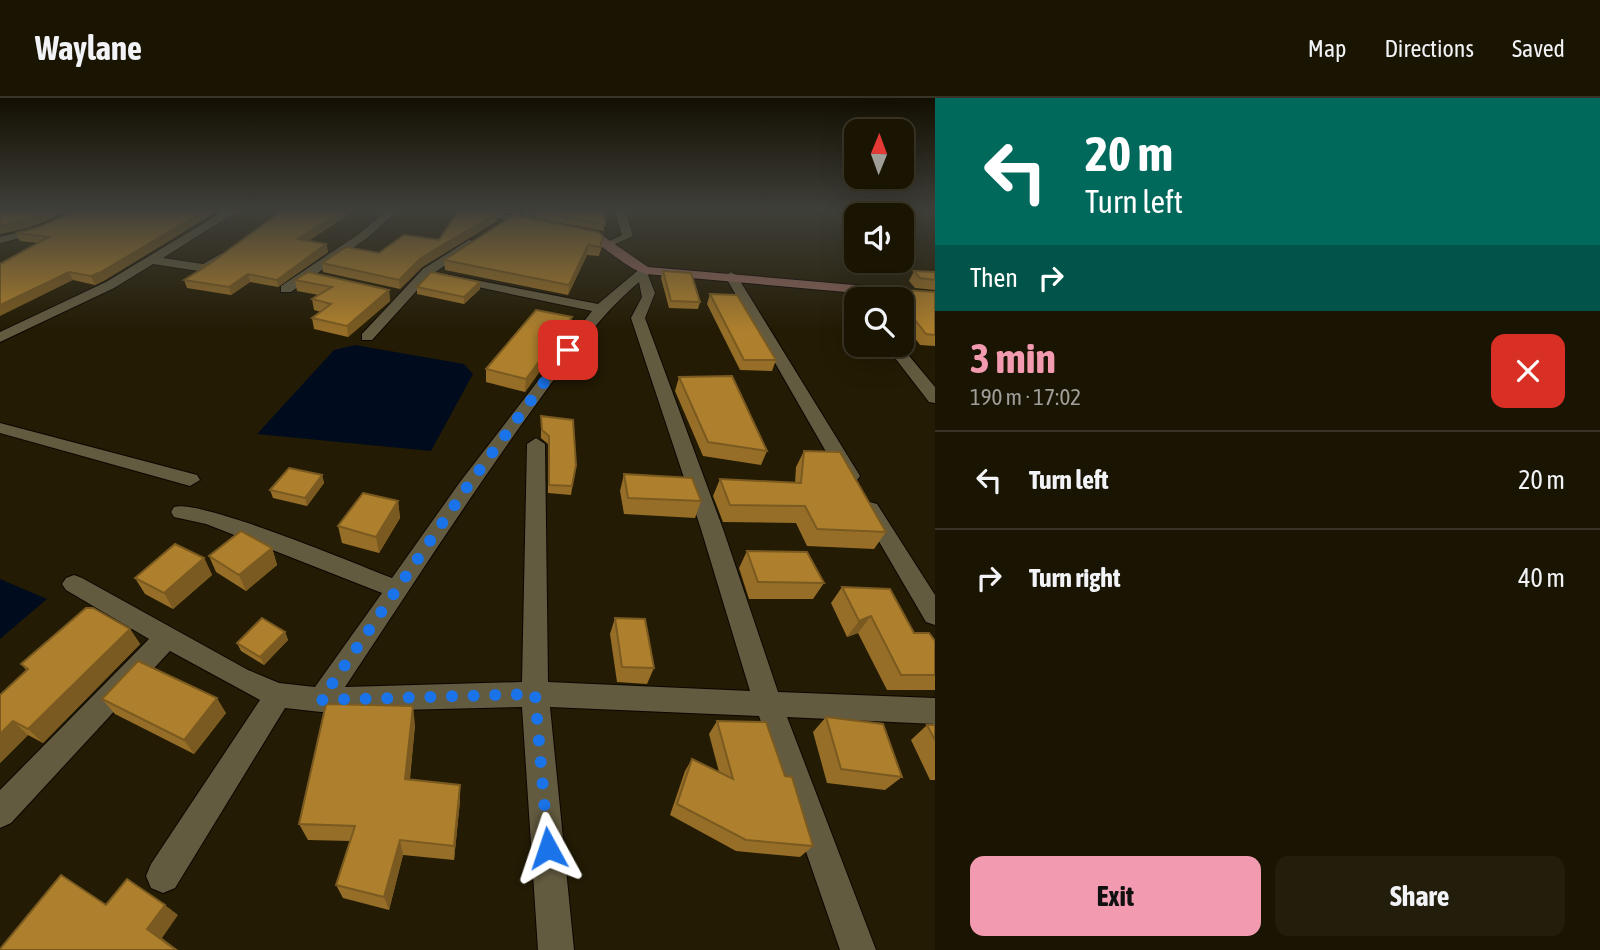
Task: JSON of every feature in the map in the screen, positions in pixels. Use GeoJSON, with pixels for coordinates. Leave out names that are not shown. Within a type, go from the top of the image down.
{"type":"FeatureCollection","features":[{"type":"Feature","properties":{"kind":"street"},"geometry":{"type":"LineString","coordinates":[[0,338],[167,251]]}},
{"type":"Feature","properties":{"kind":"street"},"geometry":{"type":"LineString","coordinates":[[152,260],[205,268],[232,251]]}},
{"type":"Feature","properties":{"kind":"street"},"geometry":{"type":"LineString","coordinates":[[286,289],[342,251]]}},
{"type":"Feature","properties":{"kind":"street"},"geometry":{"type":"LineString","coordinates":[[367,337],[398,295],[460,251]]}},
{"type":"Feature","properties":{"kind":"street"},"geometry":{"type":"LineString","coordinates":[[618,251],[644,272],[731,276],[844,292]]}},
{"type":"Feature","properties":{"kind":"street"},"geometry":{"type":"LineString","coordinates":[[427,272],[600,309]]}},
{"type":"Feature","properties":{"kind":"street"},"geometry":{"type":"LineString","coordinates":[[321,700],[467,487],[600,309],[644,272]]}},
{"type":"Feature","properties":{"kind":"street"},"geometry":{"type":"LineString","coordinates":[[644,272],[650,298],[638,318],[712,529],[768,704],[859,950]]}},
{"type":"Feature","properties":{"kind":"street"},"geometry":{"type":"LineString","coordinates":[[308,275],[332,280]]}},
{"type":"Feature","properties":{"kind":"street"},"geometry":{"type":"LineString","coordinates":[[731,276],[935,615]]}},
{"type":"Feature","properties":{"kind":"street"},"geometry":{"type":"LineString","coordinates":[[914,296],[935,296]]}},
{"type":"Feature","properties":{"kind":"street"},"geometry":{"type":"LineString","coordinates":[[0,322],[22,327]]}},
{"type":"Feature","properties":{"kind":"street"},"geometry":{"type":"LineString","coordinates":[[902,357],[935,398]]}},
{"type":"Feature","properties":{"kind":"street"},"geometry":{"type":"LineString","coordinates":[[5,434],[190,480]]}},
{"type":"Feature","properties":{"kind":"street"},"geometry":{"type":"LineString","coordinates":[[536,444],[535,694],[556,950]]}},
{"type":"Feature","properties":{"kind":"street"},"geometry":{"type":"LineString","coordinates":[[181,512],[209,518],[397,589]]}},
{"type":"Feature","properties":{"kind":"street"},"geometry":{"type":"LineString","coordinates":[[74,584],[166,639],[239,678],[278,695],[321,700],[535,694],[935,711]]}},
{"type":"Feature","properties":{"kind":"street"},"geometry":{"type":"LineString","coordinates":[[0,812],[166,639]]}},
{"type":"Feature","properties":{"kind":"street"},"geometry":{"type":"LineString","coordinates":[[163,876],[278,695]]}},
{"type":"Feature","properties":{"kind":"water"},"geometry":{"type":"Polygon","coordinates":[[[355,345],[464,364],[473,374],[431,451],[257,434],[334,350],[355,345]]]}},
{"type":"Feature","properties":{"kind":"water"},"geometry":{"type":"Polygon","coordinates":[[[0,579],[47,599],[0,639],[0,579]]]}},
{"type":"Feature","properties":{"kind":"building"},"geometry":{"type":"Polygon","coordinates":[[[24,251],[137,251],[91,276],[69,272],[0,305],[0,264],[24,251]]]}},
{"type":"Feature","properties":{"kind":"building"},"geometry":{"type":"Polygon","coordinates":[[[228,251],[317,251],[277,280],[248,274],[229,287],[184,280],[205,267],[201,265],[208,265],[228,251]]]}},
{"type":"Feature","properties":{"kind":"building"},"geometry":{"type":"Polygon","coordinates":[[[340,251],[379,253],[382,251],[433,251],[421,258],[399,280],[322,263],[340,251]]]}},
{"type":"Feature","properties":{"kind":"building"},"geometry":{"type":"Polygon","coordinates":[[[458,251],[585,251],[569,285],[444,260],[458,251]]]}},
{"type":"Feature","properties":{"kind":"building"},"geometry":{"type":"Polygon","coordinates":[[[663,271],[691,273],[700,302],[671,301],[663,271]]]}},
{"type":"Feature","properties":{"kind":"building"},"geometry":{"type":"Polygon","coordinates":[[[914,271],[935,272],[935,280],[920,278],[914,271]]]}},
{"type":"Feature","properties":{"kind":"building"},"geometry":{"type":"Polygon","coordinates":[[[308,272],[389,290],[347,326],[312,318],[331,304],[312,299],[332,287],[295,280],[308,272]]]}},
{"type":"Feature","properties":{"kind":"building"},"geometry":{"type":"Polygon","coordinates":[[[431,272],[480,282],[464,297],[417,287],[431,272]]]}},
{"type":"Feature","properties":{"kind":"building"},"geometry":{"type":"Polygon","coordinates":[[[914,291],[935,292],[935,335],[926,334],[914,319],[914,291]]]}},
{"type":"Feature","properties":{"kind":"building"},"geometry":{"type":"Polygon","coordinates":[[[710,294],[737,295],[776,360],[744,360],[710,294]]]}},
{"type":"Feature","properties":{"kind":"building"},"geometry":{"type":"Polygon","coordinates":[[[536,310],[572,317],[526,379],[486,369],[536,310]]]}},
{"type":"Feature","properties":{"kind":"building"},"geometry":{"type":"Polygon","coordinates":[[[732,376],[767,451],[708,442],[679,377],[732,376]]]}},
{"type":"Feature","properties":{"kind":"building"},"geometry":{"type":"Polygon","coordinates":[[[541,416],[573,420],[576,465],[572,486],[549,485],[549,436],[542,430],[541,416]]]}},
{"type":"Feature","properties":{"kind":"building"},"geometry":{"type":"Polygon","coordinates":[[[804,451],[840,452],[886,532],[817,529],[805,506],[730,505],[720,479],[801,483],[804,451]]]}},
{"type":"Feature","properties":{"kind":"building"},"geometry":{"type":"Polygon","coordinates":[[[289,468],[322,475],[305,498],[270,490],[289,468]]]}},
{"type":"Feature","properties":{"kind":"building"},"geometry":{"type":"Polygon","coordinates":[[[624,474],[692,478],[701,501],[628,498],[624,474]]]}},
{"type":"Feature","properties":{"kind":"building"},"geometry":{"type":"Polygon","coordinates":[[[363,493],[398,501],[376,537],[338,526],[363,493]]]}},
{"type":"Feature","properties":{"kind":"building"},"geometry":{"type":"Polygon","coordinates":[[[241,531],[272,548],[239,575],[209,556],[241,531]]]}},
{"type":"Feature","properties":{"kind":"building"},"geometry":{"type":"Polygon","coordinates":[[[175,544],[204,558],[164,593],[135,578],[175,544]]]}},
{"type":"Feature","properties":{"kind":"building"},"geometry":{"type":"Polygon","coordinates":[[[747,551],[807,552],[824,583],[758,582],[747,551]]]}},
{"type":"Feature","properties":{"kind":"building"},"geometry":{"type":"Polygon","coordinates":[[[842,587],[890,589],[914,633],[929,633],[935,641],[935,675],[901,675],[871,616],[859,621],[842,587]]]}},
{"type":"Feature","properties":{"kind":"building"},"geometry":{"type":"Polygon","coordinates":[[[86,608],[93,608],[130,629],[28,729],[13,721],[0,734],[0,695],[28,669],[21,664],[86,608]]]}},
{"type":"Feature","properties":{"kind":"building"},"geometry":{"type":"Polygon","coordinates":[[[262,618],[285,632],[260,657],[237,643],[262,618]]]}},
{"type":"Feature","properties":{"kind":"building"},"geometry":{"type":"Polygon","coordinates":[[[615,618],[645,619],[654,668],[622,667],[615,618]]]}},
{"type":"Feature","properties":{"kind":"building"},"geometry":{"type":"Polygon","coordinates":[[[138,661],[217,698],[184,740],[102,699],[138,661]]]}},
{"type":"Feature","properties":{"kind":"building"},"geometry":{"type":"Polygon","coordinates":[[[326,704],[413,706],[405,779],[460,785],[454,846],[400,840],[384,897],[336,885],[355,826],[299,824],[326,704]]]}},
{"type":"Feature","properties":{"kind":"building"},"geometry":{"type":"Polygon","coordinates":[[[826,717],[883,724],[902,777],[841,769],[826,717]]]}},
{"type":"Feature","properties":{"kind":"building"},"geometry":{"type":"Polygon","coordinates":[[[717,721],[766,722],[785,776],[792,777],[813,846],[746,840],[677,804],[692,759],[733,779],[717,721]]]}},
{"type":"Feature","properties":{"kind":"building"},"geometry":{"type":"Polygon","coordinates":[[[927,725],[935,725],[935,740],[927,725]]]}},
{"type":"Feature","properties":{"kind":"building"},"geometry":{"type":"Polygon","coordinates":[[[61,875],[106,905],[127,879],[165,905],[147,929],[176,950],[0,949],[61,875]]]}},
{"type":"Feature","properties":{"kind":"route"},"geometry":{"type":"LineString","coordinates":[[548,848],[535,694],[381,696],[321,700],[467,487],[568,350]]}}]}
